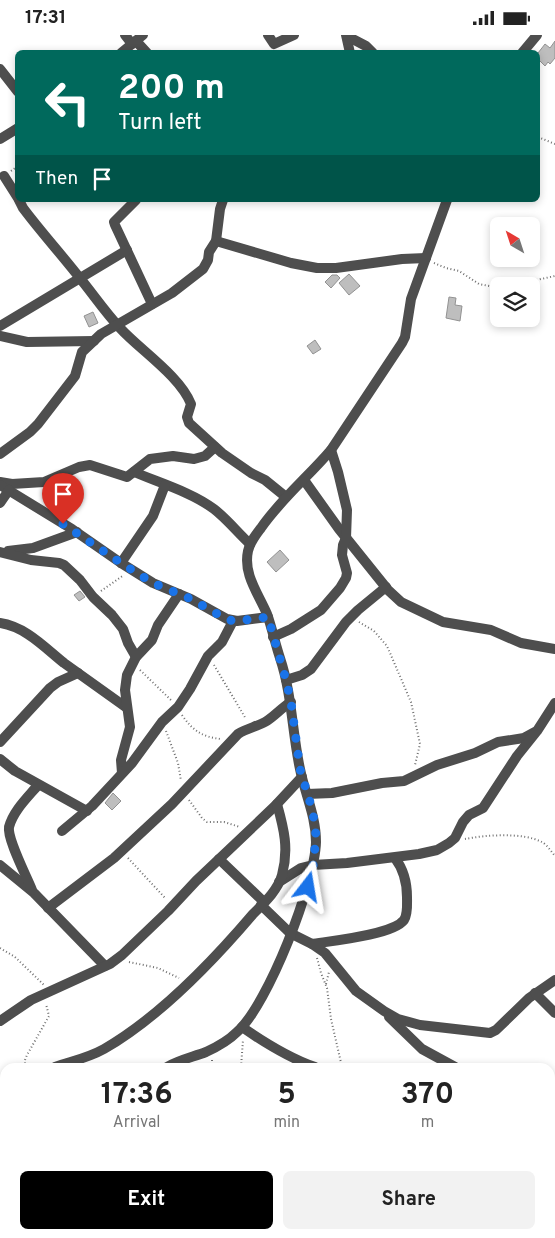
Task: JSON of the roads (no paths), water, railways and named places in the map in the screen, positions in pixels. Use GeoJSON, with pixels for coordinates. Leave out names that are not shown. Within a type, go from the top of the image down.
{"type":"FeatureCollection","features":[{"type":"Feature","properties":{"kind":"street"},"geometry":{"type":"LineString","coordinates":[[124,35],[137,40],[145,50]]}},
{"type":"Feature","properties":{"kind":"street"},"geometry":{"type":"LineString","coordinates":[[268,35],[274,44],[294,35]]}},
{"type":"Feature","properties":{"kind":"street"},"geometry":{"type":"LineString","coordinates":[[524,50],[537,35]]}},
{"type":"Feature","properties":{"kind":"street"},"geometry":{"type":"LineString","coordinates":[[347,36],[349,50]]}},
{"type":"Feature","properties":{"kind":"street"},"geometry":{"type":"LineString","coordinates":[[347,36],[366,46],[369,50]]}},
{"type":"Feature","properties":{"kind":"street"},"geometry":{"type":"LineString","coordinates":[[125,50],[137,40]]}},
{"type":"Feature","properties":{"kind":"street"},"geometry":{"type":"LineString","coordinates":[[0,69],[15,88]]}},
{"type":"Feature","properties":{"kind":"street"},"geometry":{"type":"LineString","coordinates":[[0,139],[15,130]]}},
{"type":"Feature","properties":{"kind":"street"},"geometry":{"type":"LineString","coordinates":[[4,175],[15,194]]}},
{"type":"Feature","properties":{"kind":"street"},"geometry":{"type":"LineString","coordinates":[[20,202],[80,277],[101,307],[182,389],[190,403],[187,417],[188,422],[232,461],[265,480],[286,497]]}},
{"type":"Feature","properties":{"kind":"street"},"geometry":{"type":"LineString","coordinates":[[134,202],[114,223],[152,304]]}},
{"type":"Feature","properties":{"kind":"street"},"geometry":{"type":"LineString","coordinates":[[0,454],[38,424],[75,376],[82,352],[106,330],[172,293],[201,271],[216,241],[222,202]]}},
{"type":"Feature","properties":{"kind":"street"},"geometry":{"type":"LineString","coordinates":[[175,1063],[214,1048],[244,1029],[273,976],[308,887],[313,865],[316,828],[302,777],[286,680],[268,617],[249,577],[245,564],[250,544],[266,520],[331,450],[402,343],[411,299],[446,202]]}},
{"type":"Feature","properties":{"kind":"street"},"geometry":{"type":"LineString","coordinates":[[216,241],[291,263],[317,268],[336,268],[402,259],[426,258]]}},
{"type":"Feature","properties":{"kind":"street"},"geometry":{"type":"LineString","coordinates":[[0,326],[127,250]]}},
{"type":"Feature","properties":{"kind":"street"},"geometry":{"type":"LineString","coordinates":[[0,336],[27,343],[94,341]]}},
{"type":"Feature","properties":{"kind":"street"},"geometry":{"type":"LineString","coordinates":[[3,486],[44,482],[79,467],[90,465],[110,470],[124,477],[134,472],[150,459],[173,456],[194,459],[202,458],[215,447]]}},
{"type":"Feature","properties":{"kind":"street"},"geometry":{"type":"LineString","coordinates":[[273,637],[291,629],[321,610],[340,588],[347,573],[342,555],[346,538],[347,510],[331,450]]}},
{"type":"Feature","properties":{"kind":"street"},"geometry":{"type":"LineString","coordinates":[[134,472],[214,508],[250,544]]}},
{"type":"Feature","properties":{"kind":"street"},"geometry":{"type":"LineString","coordinates":[[304,480],[346,538],[386,587],[401,602],[443,622],[491,630],[522,643],[555,649]]}},
{"type":"Feature","properties":{"kind":"street"},"geometry":{"type":"LineString","coordinates":[[121,563],[152,516],[165,485]]}},
{"type":"Feature","properties":{"kind":"street"},"geometry":{"type":"LineString","coordinates":[[0,503],[3,486]]}},
{"type":"Feature","properties":{"kind":"street"},"geometry":{"type":"LineString","coordinates":[[3,486],[77,532],[153,583],[179,594],[228,620],[268,617]]}},
{"type":"Feature","properties":{"kind":"street"},"geometry":{"type":"LineString","coordinates":[[0,552],[33,548],[77,532]]}},
{"type":"Feature","properties":{"kind":"street"},"geometry":{"type":"LineString","coordinates":[[0,552],[31,560],[62,564],[80,580],[123,629],[134,660]]}},
{"type":"Feature","properties":{"kind":"street"},"geometry":{"type":"LineString","coordinates":[[286,680],[302,675],[311,669],[351,618],[386,587]]}},
{"type":"Feature","properties":{"kind":"street"},"geometry":{"type":"LineString","coordinates":[[122,773],[121,761],[130,727],[124,690],[127,675],[134,660],[152,640],[158,625],[179,594]]}},
{"type":"Feature","properties":{"kind":"street"},"geometry":{"type":"LineString","coordinates":[[62,831],[86,811],[132,763],[162,722],[178,707],[208,656],[222,642],[234,621]]}},
{"type":"Feature","properties":{"kind":"street"},"geometry":{"type":"LineString","coordinates":[[0,623],[13,625],[24,631],[127,708]]}},
{"type":"Feature","properties":{"kind":"street"},"geometry":{"type":"LineString","coordinates":[[0,742],[50,688],[58,682],[78,673]]}},
{"type":"Feature","properties":{"kind":"street"},"geometry":{"type":"LineString","coordinates":[[48,908],[122,851],[181,794],[230,741],[243,730],[261,725],[269,720],[291,702]]}},
{"type":"Feature","properties":{"kind":"street"},"geometry":{"type":"LineString","coordinates":[[278,882],[301,868],[313,865],[395,857],[437,850],[452,841],[466,818],[483,808],[555,703]]}},
{"type":"Feature","properties":{"kind":"street"},"geometry":{"type":"LineString","coordinates":[[307,794],[332,793],[382,783],[400,782],[437,765],[475,753],[498,743],[524,738],[537,731]]}},
{"type":"Feature","properties":{"kind":"street"},"geometry":{"type":"LineString","coordinates":[[0,759],[38,785],[86,811]]}},
{"type":"Feature","properties":{"kind":"street"},"geometry":{"type":"LineString","coordinates":[[0,1021],[46,992],[115,961],[137,942],[219,859],[250,831],[302,777]]}},
{"type":"Feature","properties":{"kind":"street"},"geometry":{"type":"LineString","coordinates":[[34,893],[10,838],[9,828],[19,808],[38,785]]}},
{"type":"Feature","properties":{"kind":"street"},"geometry":{"type":"LineString","coordinates":[[69,1063],[91,1056],[122,1038],[169,1000],[219,953],[263,904],[282,875],[286,839],[277,804]]}},
{"type":"Feature","properties":{"kind":"street"},"geometry":{"type":"LineString","coordinates":[[315,946],[369,935],[391,928],[404,919],[406,914],[407,888],[405,876],[395,857]]}},
{"type":"Feature","properties":{"kind":"street"},"geometry":{"type":"LineString","coordinates":[[219,859],[290,933],[315,946],[326,955],[356,991],[398,1019],[420,1025],[487,1034],[496,1030],[520,1005],[535,993],[555,981]]}},
{"type":"Feature","properties":{"kind":"street"},"geometry":{"type":"LineString","coordinates":[[1,866],[34,893],[105,966]]}},
{"type":"Feature","properties":{"kind":"street"},"geometry":{"type":"LineString","coordinates":[[535,993],[555,1013]]}},
{"type":"Feature","properties":{"kind":"street"},"geometry":{"type":"LineString","coordinates":[[384,1011],[422,1049],[448,1063]]}},
{"type":"Feature","properties":{"kind":"street"},"geometry":{"type":"LineString","coordinates":[[244,1029],[296,1063]]}}]}
